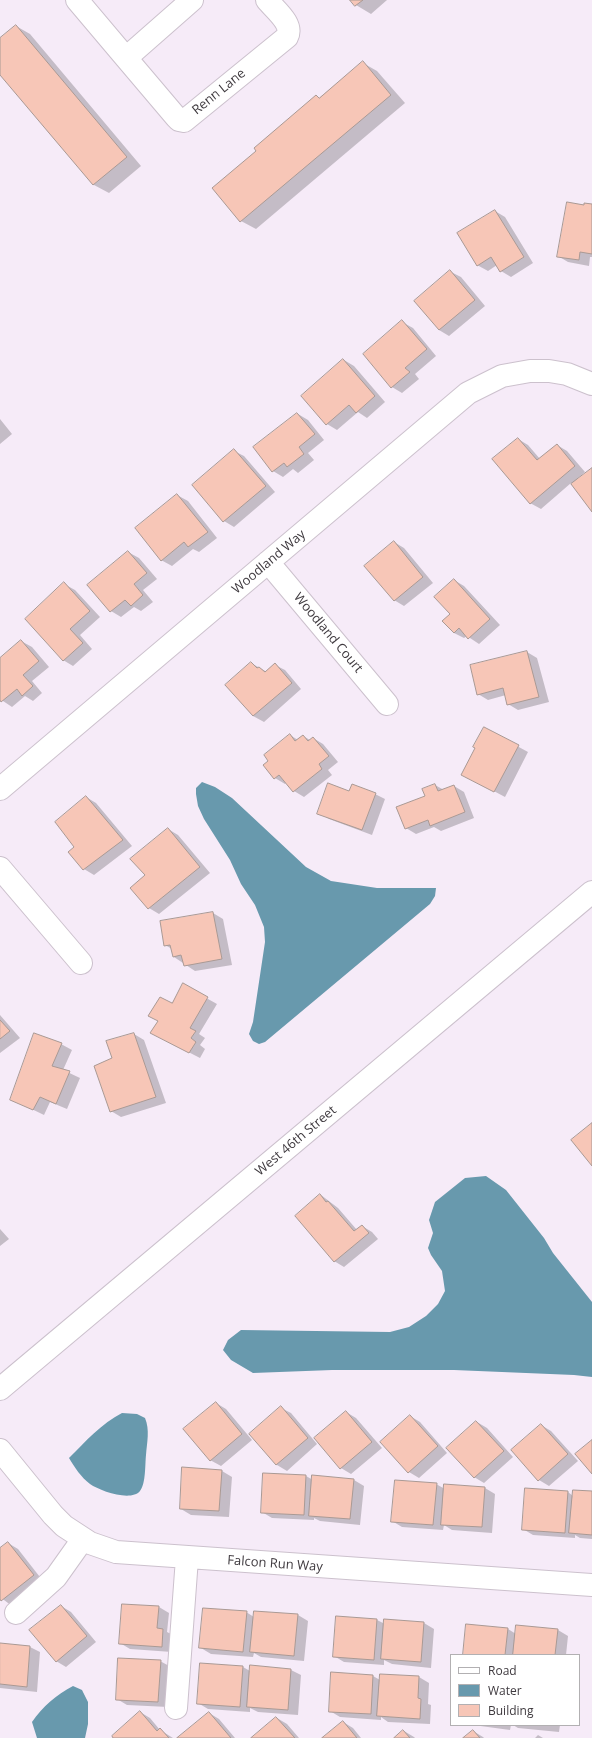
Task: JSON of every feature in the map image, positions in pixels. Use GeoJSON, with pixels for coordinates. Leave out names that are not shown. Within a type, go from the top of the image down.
{"type":"FeatureCollection","features":[{"type":"Feature","properties":{"kind":"street","name":"Renn Lane"},"geometry":{"type":"LineString","coordinates":[[77,0],[176,117],[179,120],[184,121],[287,37],[289,33],[287,24],[267,0]]}},
{"type":"Feature","properties":{"kind":"street"},"geometry":{"type":"LineString","coordinates":[[126,58],[192,0]]}},
{"type":"Feature","properties":{"kind":"street","name":"Woodland Way"},"geometry":{"type":"LineString","coordinates":[[0,788],[468,393],[502,376],[540,371],[578,377],[592,384]]}},
{"type":"Feature","properties":{"kind":"street","name":"Woodland Court"},"geometry":{"type":"LineString","coordinates":[[268,562],[387,704]]}},
{"type":"Feature","properties":{"kind":"street"},"geometry":{"type":"LineString","coordinates":[[0,868],[81,963]]}},
{"type":"Feature","properties":{"kind":"street","name":"West 46th Street"},"geometry":{"type":"LineString","coordinates":[[0,1389],[592,892]]}},
{"type":"Feature","properties":{"kind":"street","name":"Falcon Run Way"},"geometry":{"type":"LineString","coordinates":[[0,1450],[53,1515],[70,1531],[83,1539],[116,1552],[592,1585]]}},
{"type":"Feature","properties":{"kind":"street"},"geometry":{"type":"LineString","coordinates":[[16,1613],[56,1577],[83,1539]]}},
{"type":"Feature","properties":{"kind":"street"},"geometry":{"type":"LineString","coordinates":[[176,1708],[187,1558]]}},
{"type":"Feature","properties":{"kind":"water"},"geometry":{"type":"Polygon","coordinates":[[[202,782],[215,787],[232,798],[306,867],[331,881],[377,888],[436,888],[435,896],[430,904],[265,1042],[259,1044],[253,1041],[249,1034],[253,1022],[265,942],[264,927],[255,905],[241,884],[230,860],[204,819],[198,806],[196,788],[202,782]]]}},
{"type":"Feature","properties":{"kind":"water"},"geometry":{"type":"Polygon","coordinates":[[[486,1176],[506,1190],[592,1302],[592,1377],[454,1370],[332,1370],[253,1373],[231,1360],[223,1350],[228,1340],[241,1330],[390,1332],[409,1327],[426,1316],[438,1304],[445,1291],[442,1271],[428,1248],[433,1233],[429,1220],[435,1202],[465,1178],[486,1176]]]}},
{"type":"Feature","properties":{"kind":"water"},"geometry":{"type":"Polygon","coordinates":[[[122,1413],[137,1414],[145,1418],[148,1432],[145,1474],[142,1488],[136,1494],[130,1496],[101,1490],[90,1484],[78,1472],[69,1458],[101,1427],[122,1413]]]}},
{"type":"Feature","properties":{"kind":"water"},"geometry":{"type":"Polygon","coordinates":[[[73,1686],[82,1690],[88,1702],[88,1724],[85,1738],[37,1738],[32,1722],[50,1701],[73,1686]]]}},
{"type":"Feature","properties":{"kind":"building"},"geometry":{"type":"Polygon","coordinates":[[[350,0],[363,0],[355,6],[350,0]]]}},
{"type":"Feature","properties":{"kind":"building"},"geometry":{"type":"Polygon","coordinates":[[[16,25],[127,157],[93,185],[0,75],[0,38],[16,25]]]}},
{"type":"Feature","properties":{"kind":"building"},"geometry":{"type":"Polygon","coordinates":[[[363,61],[391,95],[240,222],[212,188],[256,151],[254,148],[316,95],[319,98],[363,61]]]}},
{"type":"Feature","properties":{"kind":"building"},"geometry":{"type":"Polygon","coordinates":[[[567,202],[584,205],[584,203],[592,204],[592,254],[580,252],[579,260],[557,257],[567,202]]]}},
{"type":"Feature","properties":{"kind":"building"},"geometry":{"type":"Polygon","coordinates":[[[495,210],[524,257],[500,272],[491,257],[477,266],[457,233],[495,210]]]}},
{"type":"Feature","properties":{"kind":"building"},"geometry":{"type":"Polygon","coordinates":[[[450,270],[475,300],[439,330],[414,301],[450,270]]]}},
{"type":"Feature","properties":{"kind":"building"},"geometry":{"type":"Polygon","coordinates":[[[402,320],[427,349],[405,368],[410,372],[391,388],[363,354],[402,320]]]}},
{"type":"Feature","properties":{"kind":"building"},"geometry":{"type":"Polygon","coordinates":[[[343,359],[375,396],[356,413],[349,405],[326,425],[301,396],[343,359]]]}},
{"type":"Feature","properties":{"kind":"building"},"geometry":{"type":"Polygon","coordinates":[[[297,413],[315,434],[299,447],[304,454],[287,467],[284,463],[272,472],[253,447],[297,413]]]}},
{"type":"Feature","properties":{"kind":"building"},"geometry":{"type":"Polygon","coordinates":[[[518,438],[537,460],[557,444],[575,466],[530,504],[492,459],[518,438]]]}},
{"type":"Feature","properties":{"kind":"building"},"geometry":{"type":"Polygon","coordinates":[[[234,449],[266,486],[223,522],[192,485],[234,449]]]}},
{"type":"Feature","properties":{"kind":"building"},"geometry":{"type":"Polygon","coordinates":[[[592,468],[592,512],[571,484],[592,468]]]}},
{"type":"Feature","properties":{"kind":"building"},"geometry":{"type":"Polygon","coordinates":[[[177,494],[208,532],[188,547],[184,542],[161,561],[135,528],[177,494]]]}},
{"type":"Feature","properties":{"kind":"building"},"geometry":{"type":"Polygon","coordinates":[[[394,541],[423,577],[394,601],[364,566],[394,541]]]}},
{"type":"Feature","properties":{"kind":"building"},"geometry":{"type":"Polygon","coordinates":[[[128,551],[147,573],[134,584],[143,595],[131,606],[125,600],[110,612],[87,585],[128,551]]]}},
{"type":"Feature","properties":{"kind":"building"},"geometry":{"type":"Polygon","coordinates":[[[454,579],[490,619],[468,639],[459,628],[454,633],[442,621],[450,614],[434,597],[454,579]]]}},
{"type":"Feature","properties":{"kind":"building"},"geometry":{"type":"Polygon","coordinates":[[[64,582],[90,611],[70,629],[83,643],[63,661],[25,619],[64,582]]]}},
{"type":"Feature","properties":{"kind":"building"},"geometry":{"type":"Polygon","coordinates":[[[21,640],[39,661],[23,675],[33,686],[22,696],[17,689],[1,702],[0,658],[21,640]]]}},
{"type":"Feature","properties":{"kind":"building"},"geometry":{"type":"Polygon","coordinates":[[[527,651],[539,697],[507,705],[503,688],[477,695],[470,665],[527,651]]]}},
{"type":"Feature","properties":{"kind":"building"},"geometry":{"type":"Polygon","coordinates":[[[251,662],[257,668],[259,667],[265,672],[275,663],[292,683],[253,716],[225,685],[251,662]]]}},
{"type":"Feature","properties":{"kind":"building"},"geometry":{"type":"Polygon","coordinates":[[[484,727],[519,745],[494,792],[461,775],[475,748],[473,747],[484,727]]]}},
{"type":"Feature","properties":{"kind":"building"},"geometry":{"type":"Polygon","coordinates":[[[290,734],[295,741],[303,735],[308,741],[313,737],[329,756],[319,764],[322,769],[293,792],[279,775],[274,779],[263,765],[268,761],[264,755],[290,734]]]}},
{"type":"Feature","properties":{"kind":"building"},"geometry":{"type":"Polygon","coordinates":[[[328,783],[349,791],[352,784],[376,793],[362,830],[317,814],[328,783]]]}},
{"type":"Feature","properties":{"kind":"building"},"geometry":{"type":"Polygon","coordinates":[[[435,784],[438,791],[454,785],[465,812],[430,826],[428,820],[405,829],[396,807],[425,796],[422,789],[435,784]]]}},
{"type":"Feature","properties":{"kind":"building"},"geometry":{"type":"Polygon","coordinates":[[[86,796],[123,840],[83,870],[68,852],[74,847],[55,822],[86,796]]]}},
{"type":"Feature","properties":{"kind":"building"},"geometry":{"type":"Polygon","coordinates":[[[168,828],[200,867],[148,909],[130,888],[145,875],[130,859],[168,828]]]}},
{"type":"Feature","properties":{"kind":"building"},"geometry":{"type":"Polygon","coordinates":[[[213,912],[222,959],[184,966],[181,955],[173,957],[170,945],[164,946],[160,921],[213,912]]]}},
{"type":"Feature","properties":{"kind":"building"},"geometry":{"type":"Polygon","coordinates":[[[183,983],[208,997],[190,1028],[196,1031],[191,1038],[196,1042],[189,1053],[150,1033],[158,1021],[148,1016],[160,997],[172,1003],[183,983]]]}},
{"type":"Feature","properties":{"kind":"building"},"geometry":{"type":"Polygon","coordinates":[[[0,1020],[10,1031],[0,1039],[0,1020]]]}},
{"type":"Feature","properties":{"kind":"building"},"geometry":{"type":"Polygon","coordinates":[[[34,1033],[62,1043],[52,1066],[70,1071],[56,1104],[40,1097],[33,1110],[10,1100],[34,1033]]]}},
{"type":"Feature","properties":{"kind":"building"},"geometry":{"type":"Polygon","coordinates":[[[134,1033],[156,1097],[110,1112],[94,1066],[112,1058],[106,1041],[134,1033]]]}},
{"type":"Feature","properties":{"kind":"building"},"geometry":{"type":"Polygon","coordinates":[[[592,1123],[592,1166],[571,1140],[592,1123]]]}},
{"type":"Feature","properties":{"kind":"building"},"geometry":{"type":"Polygon","coordinates":[[[320,1194],[354,1231],[362,1225],[369,1233],[334,1262],[295,1216],[320,1194]]]}},
{"type":"Feature","properties":{"kind":"building"},"geometry":{"type":"Polygon","coordinates":[[[216,1402],[242,1434],[210,1461],[183,1429],[216,1402]]]}},
{"type":"Feature","properties":{"kind":"building"},"geometry":{"type":"Polygon","coordinates":[[[281,1406],[308,1438],[276,1465],[249,1434],[281,1406]]]}},
{"type":"Feature","properties":{"kind":"building"},"geometry":{"type":"Polygon","coordinates":[[[346,1411],[372,1442],[340,1469],[314,1438],[346,1411]]]}},
{"type":"Feature","properties":{"kind":"building"},"geometry":{"type":"Polygon","coordinates":[[[410,1415],[438,1446],[408,1473],[380,1442],[410,1415]]]}},
{"type":"Feature","properties":{"kind":"building"},"geometry":{"type":"Polygon","coordinates":[[[476,1421],[504,1451],[474,1478],[446,1448],[476,1421]]]}},
{"type":"Feature","properties":{"kind":"building"},"geometry":{"type":"Polygon","coordinates":[[[541,1424],[568,1454],[538,1481],[511,1450],[541,1424]]]}},
{"type":"Feature","properties":{"kind":"building"},"geometry":{"type":"Polygon","coordinates":[[[592,1440],[592,1474],[575,1454],[592,1440]]]}},
{"type":"Feature","properties":{"kind":"building"},"geometry":{"type":"Polygon","coordinates":[[[182,1467],[222,1470],[219,1511],[180,1509],[182,1467]]]}},
{"type":"Feature","properties":{"kind":"building"},"geometry":{"type":"Polygon","coordinates":[[[263,1473],[306,1475],[304,1515],[261,1513],[263,1473]]]}},
{"type":"Feature","properties":{"kind":"building"},"geometry":{"type":"Polygon","coordinates":[[[312,1475],[354,1479],[350,1519],[309,1516],[312,1475]]]}},
{"type":"Feature","properties":{"kind":"building"},"geometry":{"type":"Polygon","coordinates":[[[395,1480],[437,1483],[433,1525],[391,1522],[395,1480]]]}},
{"type":"Feature","properties":{"kind":"building"},"geometry":{"type":"Polygon","coordinates":[[[444,1484],[485,1487],[482,1527],[441,1525],[444,1484]]]}},
{"type":"Feature","properties":{"kind":"building"},"geometry":{"type":"Polygon","coordinates":[[[525,1488],[568,1491],[565,1533],[522,1530],[525,1488]]]}},
{"type":"Feature","properties":{"kind":"building"},"geometry":{"type":"Polygon","coordinates":[[[573,1490],[592,1491],[592,1535],[569,1533],[573,1490]]]}},
{"type":"Feature","properties":{"kind":"building"},"geometry":{"type":"Polygon","coordinates":[[[8,1542],[34,1575],[1,1601],[0,1548],[8,1542]]]}},
{"type":"Feature","properties":{"kind":"building"},"geometry":{"type":"Polygon","coordinates":[[[122,1604],[159,1606],[157,1628],[163,1629],[162,1647],[119,1644],[122,1604]]]}},
{"type":"Feature","properties":{"kind":"building"},"geometry":{"type":"Polygon","coordinates":[[[61,1605],[87,1636],[56,1662],[29,1630],[61,1605]]]}},
{"type":"Feature","properties":{"kind":"building"},"geometry":{"type":"Polygon","coordinates":[[[203,1608],[247,1611],[243,1652],[199,1648],[203,1608]]]}},
{"type":"Feature","properties":{"kind":"building"},"geometry":{"type":"Polygon","coordinates":[[[254,1611],[298,1614],[294,1656],[250,1652],[254,1611]]]}},
{"type":"Feature","properties":{"kind":"building"},"geometry":{"type":"Polygon","coordinates":[[[336,1616],[377,1619],[374,1660],[333,1657],[336,1616]]]}},
{"type":"Feature","properties":{"kind":"building"},"geometry":{"type":"Polygon","coordinates":[[[384,1619],[424,1622],[421,1662],[381,1659],[384,1619]]]}},
{"type":"Feature","properties":{"kind":"building"},"geometry":{"type":"Polygon","coordinates":[[[466,1624],[508,1628],[505,1654],[463,1654],[466,1624]]]}},
{"type":"Feature","properties":{"kind":"building"},"geometry":{"type":"Polygon","coordinates":[[[516,1625],[558,1629],[555,1654],[513,1654],[516,1625]]]}},
{"type":"Feature","properties":{"kind":"building"},"geometry":{"type":"Polygon","coordinates":[[[0,1643],[30,1646],[27,1687],[0,1684],[0,1643]]]}},
{"type":"Feature","properties":{"kind":"building"},"geometry":{"type":"Polygon","coordinates":[[[118,1658],[161,1660],[158,1702],[116,1700],[118,1658]]]}},
{"type":"Feature","properties":{"kind":"building"},"geometry":{"type":"Polygon","coordinates":[[[200,1663],[243,1666],[240,1707],[197,1704],[200,1663]]]}},
{"type":"Feature","properties":{"kind":"building"},"geometry":{"type":"Polygon","coordinates":[[[250,1665],[291,1669],[288,1710],[247,1707],[250,1665]]]}},
{"type":"Feature","properties":{"kind":"building"},"geometry":{"type":"Polygon","coordinates":[[[331,1672],[373,1675],[371,1714],[329,1712],[331,1672]]]}},
{"type":"Feature","properties":{"kind":"building"},"geometry":{"type":"Polygon","coordinates":[[[380,1674],[419,1676],[418,1698],[421,1699],[420,1719],[377,1716],[380,1674]]]}},
{"type":"Feature","properties":{"kind":"building"},"geometry":{"type":"Polygon","coordinates":[[[140,1711],[157,1731],[160,1728],[169,1738],[113,1738],[112,1736],[140,1711]]]}},
{"type":"Feature","properties":{"kind":"building"},"geometry":{"type":"Polygon","coordinates":[[[209,1712],[231,1738],[177,1738],[209,1712]]]}},
{"type":"Feature","properties":{"kind":"building"},"geometry":{"type":"Polygon","coordinates":[[[276,1717],[295,1738],[251,1738],[276,1717]]]}},
{"type":"Feature","properties":{"kind":"building"},"geometry":{"type":"Polygon","coordinates":[[[343,1721],[357,1738],[322,1738],[343,1721]]]}},
{"type":"Feature","properties":{"kind":"building"},"geometry":{"type":"Polygon","coordinates":[[[403,1730],[410,1738],[394,1738],[403,1730]]]}},
{"type":"Feature","properties":{"kind":"building"},"geometry":{"type":"Polygon","coordinates":[[[473,1730],[480,1738],[463,1738],[473,1730]]]}}]}
